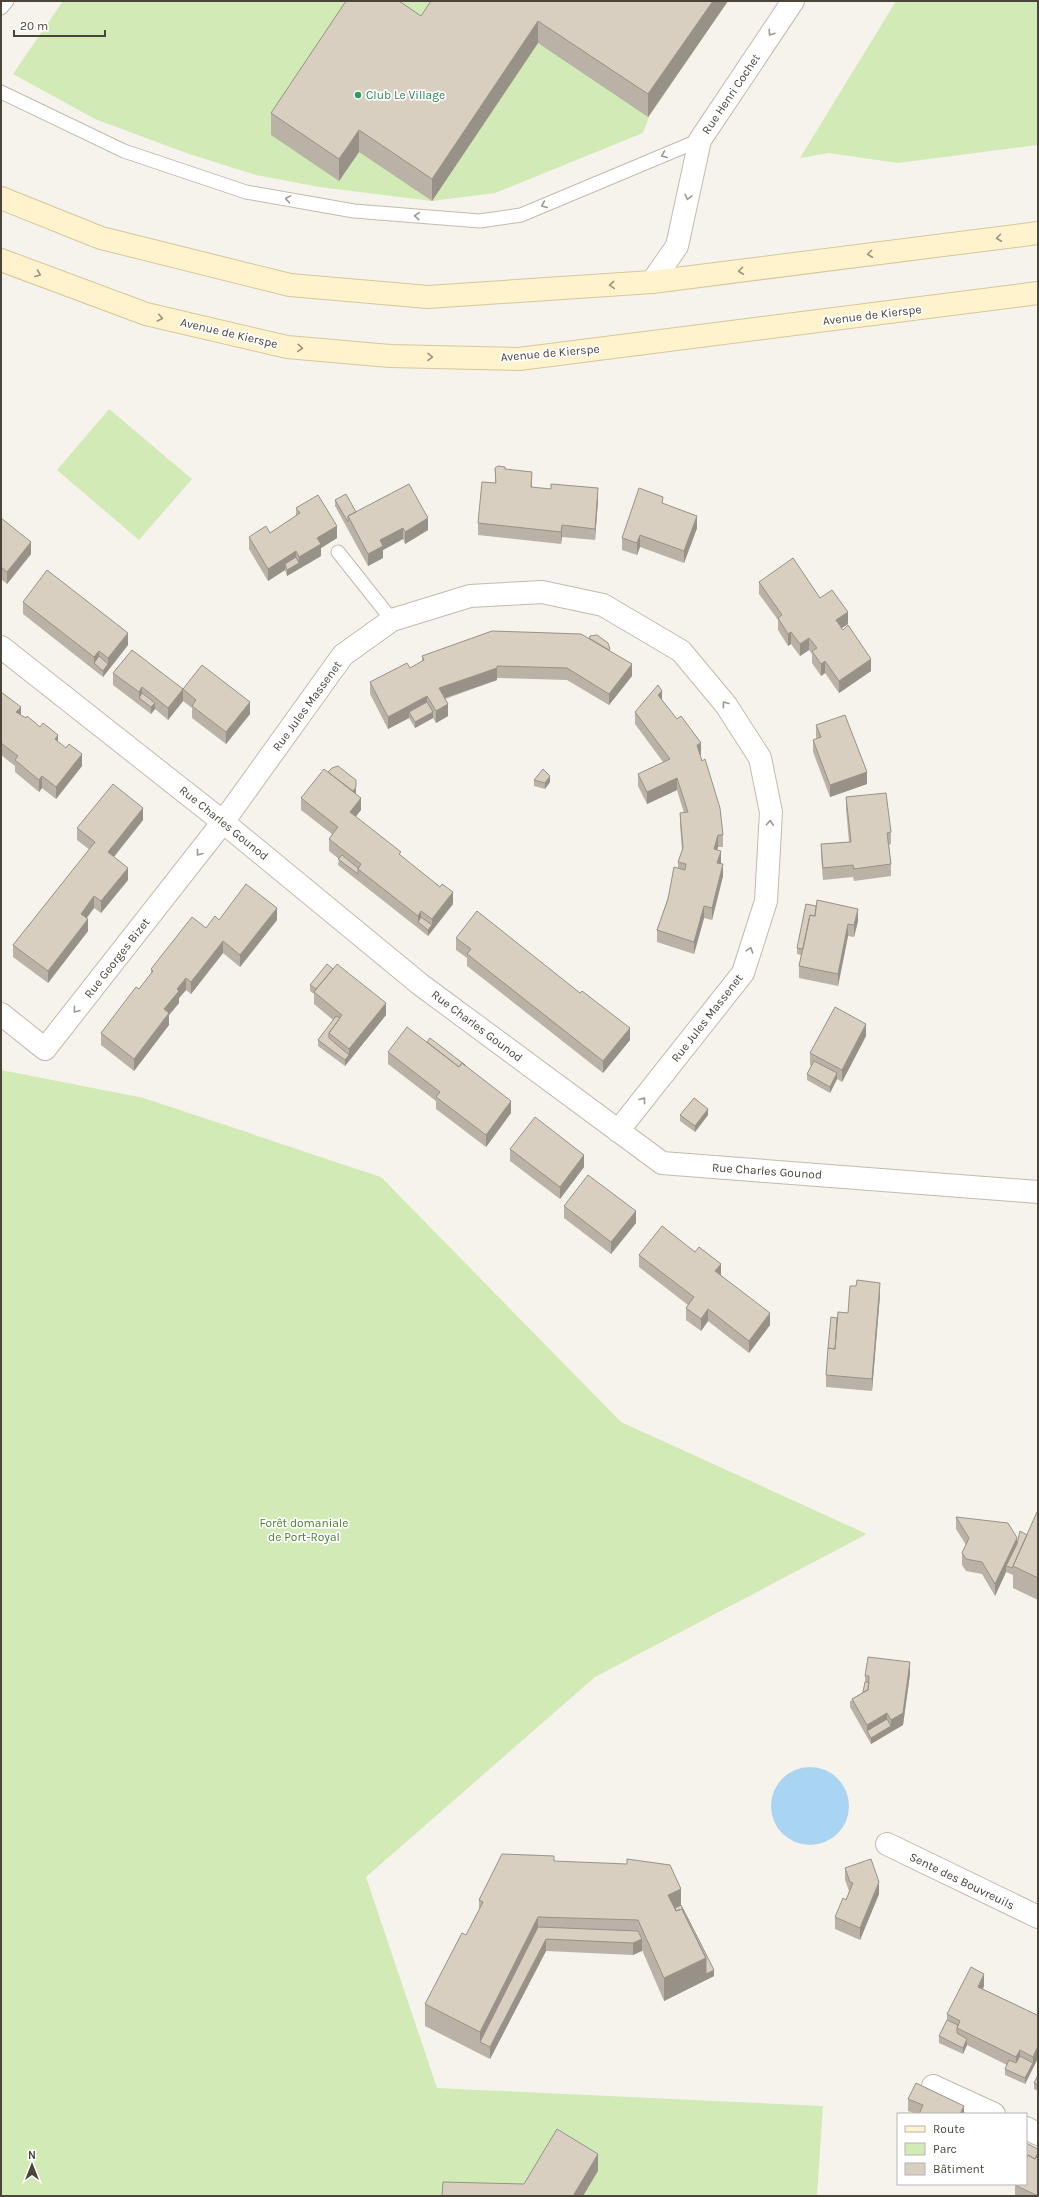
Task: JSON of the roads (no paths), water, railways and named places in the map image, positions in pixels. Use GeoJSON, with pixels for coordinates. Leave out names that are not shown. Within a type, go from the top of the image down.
{"type":"FeatureCollection","features":[{"type":"Feature","properties":{"kind":"main road"},"geometry":{"type":"LineString","coordinates":[[1,198],[101,238],[290,285],[428,297],[652,282],[1038,233]]}},
{"type":"Feature","properties":{"kind":"main road","name":"Avenue de Kierspe"},"geometry":{"type":"LineString","coordinates":[[1,260],[146,314],[287,347],[390,356],[519,359],[1038,293]]}},
{"type":"Feature","properties":{"kind":"street","name":"Rue Henri Cochet"},"geometry":{"type":"LineString","coordinates":[[652,282],[676,246],[700,140],[793,1]]}},
{"type":"Feature","properties":{"kind":"street","name":"Rue Jules Massenet"},"geometry":{"type":"LineString","coordinates":[[223,822],[343,655],[392,620],[470,596],[542,592],[604,605],[681,652],[726,705],[760,758],[771,812],[766,901],[743,973],[618,1131]]}},
{"type":"Feature","properties":{"kind":"street","name":"Rue Charles Gounod"},"geometry":{"type":"LineString","coordinates":[[1,647],[223,822],[421,984],[662,1163],[1038,1192]]}},
{"type":"Feature","properties":{"kind":"street","name":"Rue Georges Bizet"},"geometry":{"type":"LineString","coordinates":[[1,1014],[45,1049],[223,822]]}},
{"type":"Feature","properties":{"kind":"street","name":"Sente des Bouvreuils"},"geometry":{"type":"LineString","coordinates":[[887,1844],[1038,1917]]}},
{"type":"Feature","properties":{"kind":"street"},"geometry":{"type":"LineString","coordinates":[[933,2086],[992,2113]]}},
{"type":"Feature","properties":{"kind":"street"},"geometry":{"type":"LineString","coordinates":[[1027,2128],[1038,2134]]}},
{"type":"Feature","properties":{"kind":"lane"},"geometry":{"type":"LineString","coordinates":[[1,8],[7,1]]}},
{"type":"Feature","properties":{"kind":"lane"},"geometry":{"type":"LineString","coordinates":[[1,92],[124,152],[246,192],[354,211],[480,221],[521,214],[700,140]]}},
{"type":"Feature","properties":{"kind":"lane"},"geometry":{"type":"LineString","coordinates":[[338,552],[392,620]]}},
{"type":"Feature","properties":{"kind":"water"},"geometry":{"type":"Polygon","coordinates":[[[810,1767],[825,1770],[832,1774],[842,1784],[846,1791],[849,1806],[846,1821],[842,1828],[832,1838],[825,1842],[810,1845],[795,1842],[788,1838],[778,1828],[774,1821],[771,1806],[774,1791],[778,1784],[788,1774],[795,1770],[810,1767]]]}},
{"type":"Feature","properties":{"kind":"place","name":"Club Le Village"},"geometry":{"type":"Point","coordinates":[358,95]}},
{"type":"Feature","properties":{"kind":"park label","name":"Forêt domaniale de Port-Royal"},"geometry":{"type":"Point","coordinates":[304,1530]}}]}
